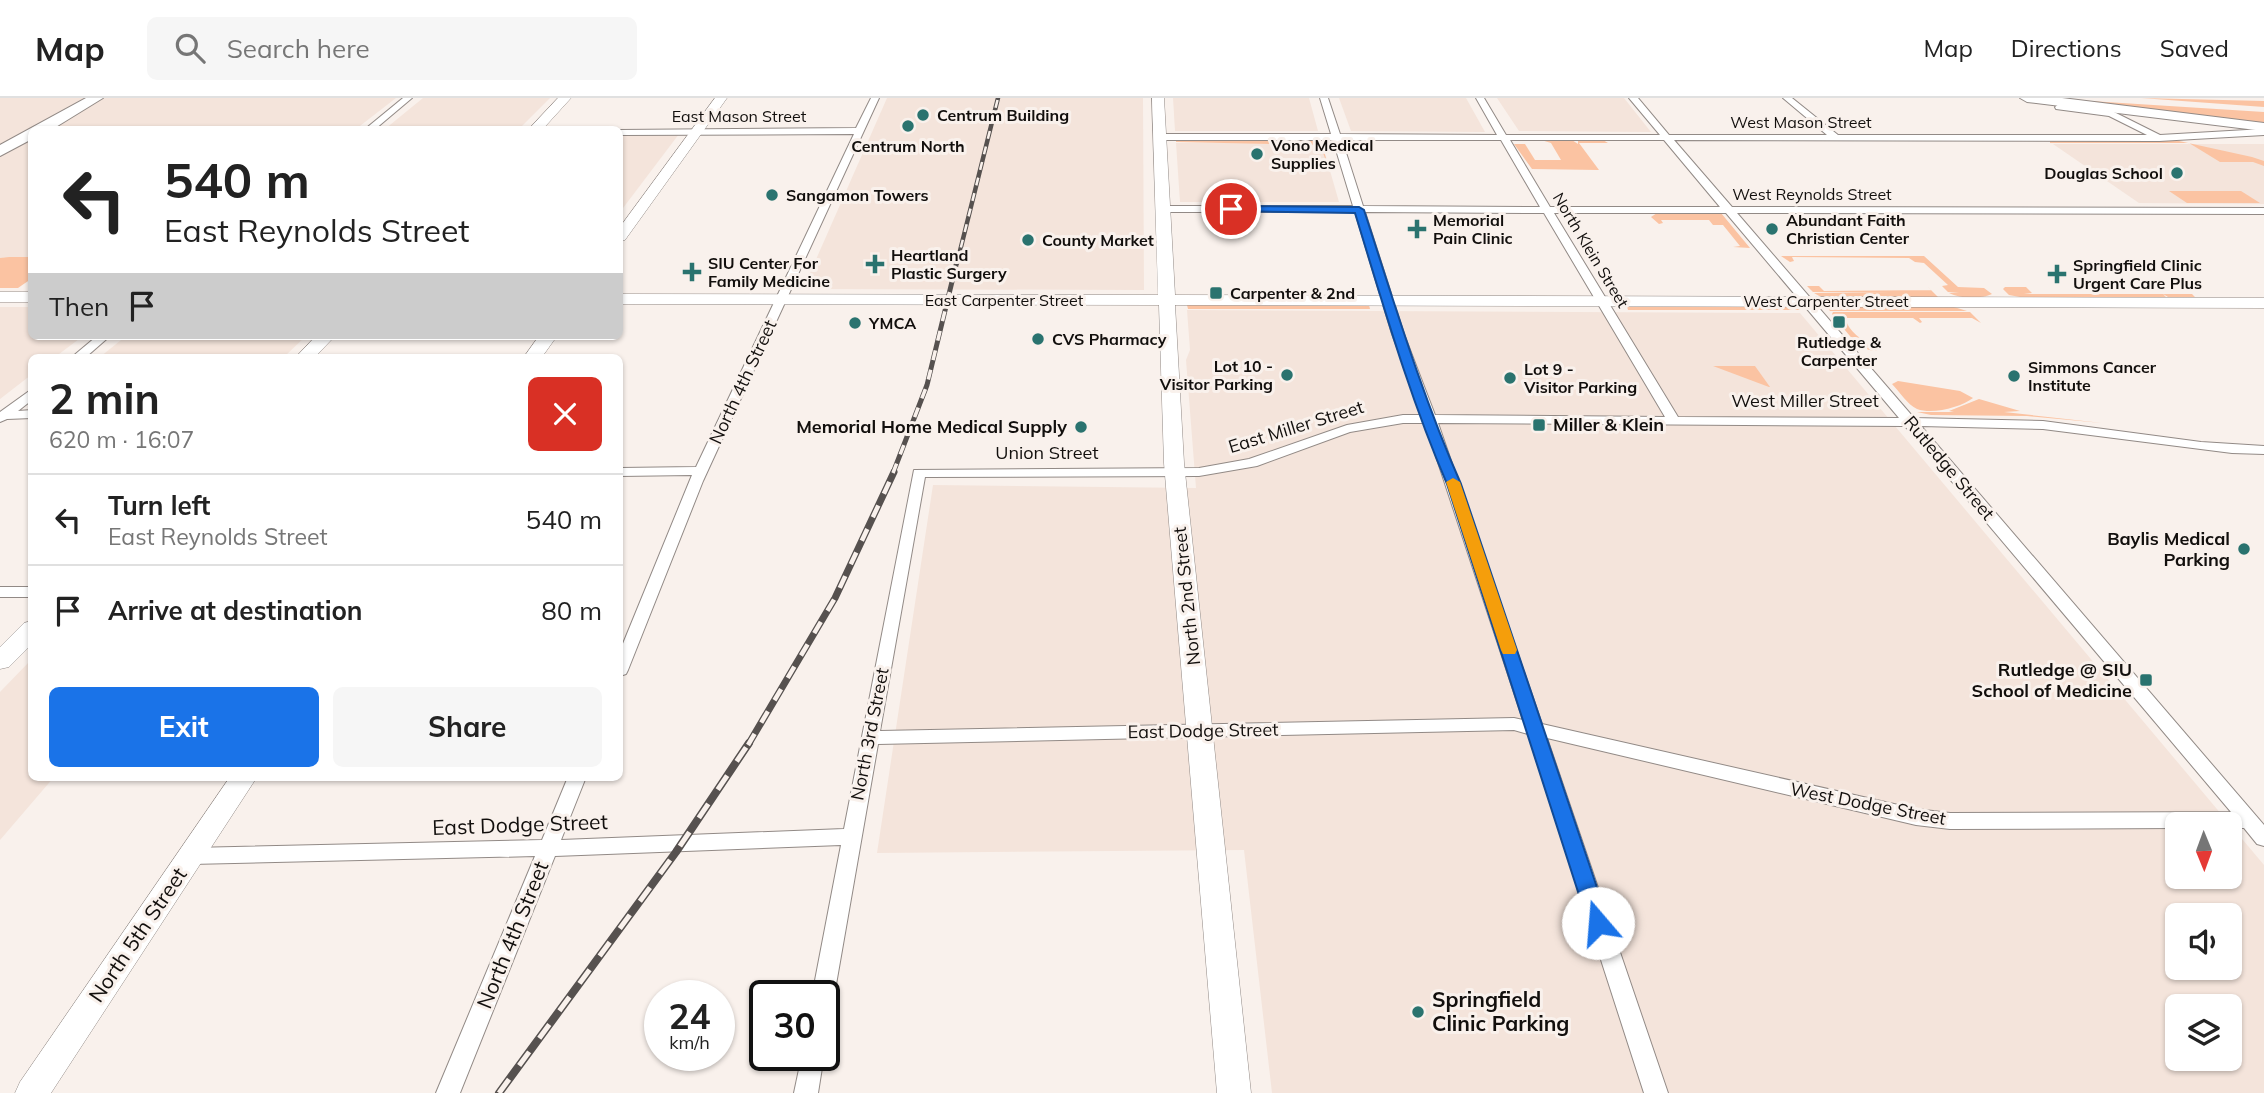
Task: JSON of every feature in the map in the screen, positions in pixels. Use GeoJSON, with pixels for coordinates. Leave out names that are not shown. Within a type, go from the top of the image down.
{"type":"FeatureCollection","features":[{"type":"Feature","properties":{"kind":"main road"},"geometry":{"type":"LineString","coordinates":[[46,126],[96,98]]}},
{"type":"Feature","properties":{"kind":"main road"},"geometry":{"type":"LineString","coordinates":[[538,126],[565,98]]}},
{"type":"Feature","properties":{"kind":"main road"},"geometry":{"type":"LineString","coordinates":[[623,233],[721,98]]}},
{"type":"Feature","properties":{"kind":"main road","name":"North 2nd Street"},"geometry":{"type":"LineString","coordinates":[[1158,98],[1175,472],[1234,1093]]}},
{"type":"Feature","properties":{"kind":"main road"},"geometry":{"type":"LineString","coordinates":[[2027,98],[2264,126]]}},
{"type":"Feature","properties":{"kind":"main road"},"geometry":{"type":"LineString","coordinates":[[2095,98],[2225,107]]}},
{"type":"Feature","properties":{"kind":"main road"},"geometry":{"type":"LineString","coordinates":[[2121,98],[2173,103]]}},
{"type":"Feature","properties":{"kind":"main road"},"geometry":{"type":"LineString","coordinates":[[0,151],[28,136]]}},
{"type":"Feature","properties":{"kind":"main road","name":"East Carpenter Street"},"geometry":{"type":"LineString","coordinates":[[623,299],[1388,300]]}},
{"type":"Feature","properties":{"kind":"main road","name":"West Carpenter Street"},"geometry":{"type":"LineString","coordinates":[[1388,300],[2264,303]]}},
{"type":"Feature","properties":{"kind":"main road"},"geometry":{"type":"LineString","coordinates":[[308,354],[322,340]]}},
{"type":"Feature","properties":{"kind":"main road"},"geometry":{"type":"LineString","coordinates":[[0,661],[28,633]]}},
{"type":"Feature","properties":{"kind":"main road","name":"North 5th Street"},"geometry":{"type":"LineString","coordinates":[[32,1093],[241,781]]}},
{"type":"Feature","properties":{"kind":"street"},"geometry":{"type":"LineString","coordinates":[[373,126],[408,98]]}},
{"type":"Feature","properties":{"kind":"street","name":"North 4th Street"},"geometry":{"type":"LineString","coordinates":[[623,663],[701,471],[875,98]]}},
{"type":"Feature","properties":{"kind":"street"},"geometry":{"type":"LineString","coordinates":[[1324,98],[1388,300],[1428,419],[1454,484],[1656,1093]]}},
{"type":"Feature","properties":{"kind":"street","name":"North Klein Street"},"geometry":{"type":"LineString","coordinates":[[1480,98],[1673,420]]}},
{"type":"Feature","properties":{"kind":"street","name":"Rutledge Street"},"geometry":{"type":"LineString","coordinates":[[1633,98],[2264,838]]}},
{"type":"Feature","properties":{"kind":"street"},"geometry":{"type":"LineString","coordinates":[[1787,98],[1836,138]]}},
{"type":"Feature","properties":{"kind":"street"},"geometry":{"type":"LineString","coordinates":[[2059,107],[2092,110],[2129,121],[2159,138]]}},
{"type":"Feature","properties":{"kind":"street"},"geometry":{"type":"LineString","coordinates":[[2129,121],[2137,114],[2153,113]]}},
{"type":"Feature","properties":{"kind":"street","name":"East Mason Street"},"geometry":{"type":"LineString","coordinates":[[623,132],[859,131]]}},
{"type":"Feature","properties":{"kind":"street","name":"West Mason Street"},"geometry":{"type":"LineString","coordinates":[[1337,137],[2159,138],[2264,132]]}},
{"type":"Feature","properties":{"kind":"street"},"geometry":{"type":"LineString","coordinates":[[1160,137],[1337,137]]}},
{"type":"Feature","properties":{"kind":"street","name":"West Reynolds Street"},"geometry":{"type":"LineString","coordinates":[[1163,209],[2262,212]]}},
{"type":"Feature","properties":{"kind":"street"},"geometry":{"type":"LineString","coordinates":[[0,297],[28,297]]}},
{"type":"Feature","properties":{"kind":"street"},"geometry":{"type":"LineString","coordinates":[[82,354],[99,340]]}},
{"type":"Feature","properties":{"kind":"street"},"geometry":{"type":"LineString","coordinates":[[1,416],[28,396]]}},
{"type":"Feature","properties":{"kind":"street"},"geometry":{"type":"LineString","coordinates":[[1,416],[28,414]]}},
{"type":"Feature","properties":{"kind":"street","name":"East Miller Street"},"geometry":{"type":"LineString","coordinates":[[1175,472],[1252,463],[1362,425],[1397,419],[1428,419]]}},
{"type":"Feature","properties":{"kind":"street","name":"West Miller Street"},"geometry":{"type":"LineString","coordinates":[[1428,419],[2036,424],[2209,448],[2264,450]]}},
{"type":"Feature","properties":{"kind":"street"},"geometry":{"type":"LineString","coordinates":[[623,472],[701,471]]}},
{"type":"Feature","properties":{"kind":"street","name":"Union Street"},"geometry":{"type":"LineString","coordinates":[[919,473],[1175,472]]}},
{"type":"Feature","properties":{"kind":"street","name":"North 3rd Street"},"geometry":{"type":"LineString","coordinates":[[826,980],[919,473]]}},
{"type":"Feature","properties":{"kind":"street"},"geometry":{"type":"LineString","coordinates":[[0,592],[28,592]]}},
{"type":"Feature","properties":{"kind":"street","name":"East Dodge Street"},"geometry":{"type":"LineString","coordinates":[[870,738],[1514,724],[1535,730]]}},
{"type":"Feature","properties":{"kind":"street","name":"West Dodge Street"},"geometry":{"type":"LineString","coordinates":[[1535,730],[1905,815],[1950,821],[2248,820]]}},
{"type":"Feature","properties":{"kind":"street","name":"North 4th Street"},"geometry":{"type":"LineString","coordinates":[[448,1093],[575,781]]}},
{"type":"Feature","properties":{"kind":"street","name":"East Dodge Street"},"geometry":{"type":"LineString","coordinates":[[191,856],[548,848],[851,837]]}},
{"type":"Feature","properties":{"kind":"street"},"geometry":{"type":"LineString","coordinates":[[806,1093],[810,1071]]}},
{"type":"Feature","properties":{"kind":"shaded area"},"geometry":{"type":"Polygon","coordinates":[[[0,98],[396,98],[360,126],[28,126],[28,257],[0,258],[0,98]]]}},
{"type":"Feature","properties":{"kind":"shaded area"},"geometry":{"type":"Polygon","coordinates":[[[423,98],[550,98],[522,126],[389,126],[423,98]]]}},
{"type":"Feature","properties":{"kind":"shaded area"},"geometry":{"type":"Polygon","coordinates":[[[887,98],[1143,98],[1144,290],[803,289],[887,98]]]}},
{"type":"Feature","properties":{"kind":"shaded area"},"geometry":{"type":"Polygon","coordinates":[[[1173,98],[1309,98],[1318,131],[1175,131],[1173,98]]]}},
{"type":"Feature","properties":{"kind":"shaded area"},"geometry":{"type":"Polygon","coordinates":[[[1339,98],[1466,98],[1485,132],[1351,131],[1339,98]]]}},
{"type":"Feature","properties":{"kind":"shaded area"},"geometry":{"type":"Polygon","coordinates":[[[1497,98],[1624,98],[1651,132],[1519,131],[1497,98]]]}},
{"type":"Feature","properties":{"kind":"shaded area"},"geometry":{"type":"Polygon","coordinates":[[[2043,98],[2264,112],[2264,123],[2043,98]]]}},
{"type":"Feature","properties":{"kind":"shaded area"},"geometry":{"type":"Polygon","coordinates":[[[2141,98],[2264,101],[2264,107],[2141,98]]]}},
{"type":"Feature","properties":{"kind":"shaded area"},"geometry":{"type":"Polygon","coordinates":[[[623,133],[679,134],[623,208],[623,133]]]}},
{"type":"Feature","properties":{"kind":"shaded area"},"geometry":{"type":"Polygon","coordinates":[[[1176,140],[1321,140],[1328,166],[1320,145],[1176,140]]]}},
{"type":"Feature","properties":{"kind":"shaded area"},"geometry":{"type":"Polygon","coordinates":[[[1541,140],[1572,140],[1578,144],[1578,140],[1603,140],[1608,143],[1579,143],[1599,170],[1532,169],[1514,144],[1525,144],[1535,160],[1561,160],[1551,143],[1541,140]]]}},
{"type":"Feature","properties":{"kind":"shaded area"},"geometry":{"type":"Polygon","coordinates":[[[2179,141],[2188,143],[2050,143],[2179,141]]]}},
{"type":"Feature","properties":{"kind":"shaded area"},"geometry":{"type":"Polygon","coordinates":[[[1176,143],[1322,143],[1339,202],[1180,202],[1176,143]]]}},
{"type":"Feature","properties":{"kind":"shaded area"},"geometry":{"type":"Polygon","coordinates":[[[2189,143],[2252,157],[2264,161],[2264,166],[2253,162],[2220,162],[2189,143]]]}},
{"type":"Feature","properties":{"kind":"shaded area"},"geometry":{"type":"Polygon","coordinates":[[[2053,144],[2264,144],[2264,204],[2139,203],[2053,144]]]}},
{"type":"Feature","properties":{"kind":"shaded area"},"geometry":{"type":"Polygon","coordinates":[[[2169,191],[2241,191],[2260,203],[2187,203],[2169,191]]]}},
{"type":"Feature","properties":{"kind":"shaded area"},"geometry":{"type":"Polygon","coordinates":[[[1657,213],[1721,213],[1750,248],[1733,247],[1740,246],[1723,225],[1713,225],[1709,220],[1661,220],[1663,223],[1659,224],[1651,217],[1657,213]]]}},
{"type":"Feature","properties":{"kind":"shaded area"},"geometry":{"type":"Polygon","coordinates":[[[1781,256],[1924,256],[1958,287],[1984,288],[1992,294],[1971,298],[1949,293],[1959,293],[1948,292],[1942,286],[1948,285],[1924,263],[1909,258],[1792,257],[1794,261],[1790,262],[1781,256]]]}},
{"type":"Feature","properties":{"kind":"shaded area"},"geometry":{"type":"Polygon","coordinates":[[[28,257],[28,281],[18,288],[0,288],[0,258],[28,257]]]}},
{"type":"Feature","properties":{"kind":"shaded area"},"geometry":{"type":"Polygon","coordinates":[[[1807,286],[1819,286],[1824,291],[1931,290],[1938,297],[1821,297],[1814,293],[1889,293],[1813,292],[1807,286]]]}},
{"type":"Feature","properties":{"kind":"shaded area"},"geometry":{"type":"Polygon","coordinates":[[[2026,287],[2032,293],[2024,294],[2163,294],[2166,297],[2020,297],[2009,295],[2003,289],[2026,287]]]}},
{"type":"Feature","properties":{"kind":"shaded area"},"geometry":{"type":"Polygon","coordinates":[[[2163,294],[2192,294],[2195,297],[2168,297],[2163,294]]]}},
{"type":"Feature","properties":{"kind":"shaded area"},"geometry":{"type":"Polygon","coordinates":[[[1187,305],[1369,305],[1370,309],[1188,309],[1187,305]]]}},
{"type":"Feature","properties":{"kind":"shaded area"},"geometry":{"type":"Polygon","coordinates":[[[1789,306],[1801,310],[1628,310],[1627,307],[1789,306]]]}},
{"type":"Feature","properties":{"kind":"shaded area"},"geometry":{"type":"Polygon","coordinates":[[[0,307],[28,307],[28,340],[78,340],[59,354],[28,354],[28,377],[0,399],[0,307]]]}},
{"type":"Feature","properties":{"kind":"shaded area"},"geometry":{"type":"Polygon","coordinates":[[[1827,307],[1954,307],[1967,311],[1830,311],[1827,307]]]}},
{"type":"Feature","properties":{"kind":"shaded area"},"geometry":{"type":"Polygon","coordinates":[[[1187,310],[1800,313],[2220,812],[2165,812],[2165,889],[2242,889],[2242,839],[2264,865],[2264,1093],[1272,1093],[1244,850],[877,853],[933,485],[1196,488],[1186,360],[1190,350],[1187,310]]]}},
{"type":"Feature","properties":{"kind":"shaded area"},"geometry":{"type":"Polygon","coordinates":[[[1833,312],[1970,312],[1981,323],[1972,318],[1919,318],[1922,322],[1920,323],[1913,318],[1845,318],[1854,333],[1877,351],[1857,343],[1833,312]]]}},
{"type":"Feature","properties":{"kind":"shaded area"},"geometry":{"type":"Polygon","coordinates":[[[121,340],[302,340],[287,354],[104,354],[121,340]]]}},
{"type":"Feature","properties":{"kind":"shaded area"},"geometry":{"type":"Polygon","coordinates":[[[1713,366],[1755,366],[1770,387],[1769,387],[1713,366]]]}},
{"type":"Feature","properties":{"kind":"shaded area"},"geometry":{"type":"Polygon","coordinates":[[[1898,381],[1960,391],[1973,398],[1947,409],[1924,411],[1910,404],[1892,384],[1898,381]]]}},
{"type":"Feature","properties":{"kind":"shaded area"},"geometry":{"type":"Polygon","coordinates":[[[1979,399],[2020,411],[2004,412],[2102,423],[2027,416],[1931,415],[1917,412],[1954,412],[1949,411],[1979,399]]]}},
{"type":"Feature","properties":{"kind":"shaded area"},"geometry":{"type":"Polygon","coordinates":[[[28,663],[28,781],[51,781],[0,840],[0,692],[28,663]]]}},
{"type":"Feature","properties":{"kind":"railway"},"geometry":{"type":"LineString","coordinates":[[957,263],[998,98]]}},
{"type":"Feature","properties":{"kind":"railway"},"geometry":{"type":"LineString","coordinates":[[893,473],[927,385],[957,261]]}},
{"type":"Feature","properties":{"kind":"railway"},"geometry":{"type":"LineString","coordinates":[[748,745],[835,598],[894,472]]}},
{"type":"Feature","properties":{"kind":"railway"},"geometry":{"type":"LineString","coordinates":[[499,1093],[676,852],[749,743]]}},
{"type":"Feature","properties":{"kind":"slow traffic"},"geometry":{"type":"LineString","coordinates":[[1453,482],[1509,650]]}},
{"type":"Feature","properties":{"kind":"place","name":"Centrum Building"},"geometry":{"type":"Point","coordinates":[923,115]}},
{"type":"Feature","properties":{"kind":"place","name":"Centrum North"},"geometry":{"type":"Point","coordinates":[908,126]}},
{"type":"Feature","properties":{"kind":"place","name":"Vono Medical Supplies"},"geometry":{"type":"Point","coordinates":[1257,154]}},
{"type":"Feature","properties":{"kind":"place","name":"Douglas School"},"geometry":{"type":"Point","coordinates":[2177,173]}},
{"type":"Feature","properties":{"kind":"place","name":"Sangamon Towers"},"geometry":{"type":"Point","coordinates":[772,195]}},
{"type":"Feature","properties":{"kind":"place","name":"Memorial Pain Clinic"},"geometry":{"type":"Point","coordinates":[1417,229]}},
{"type":"Feature","properties":{"kind":"place","name":"Abundant Faith Christian Center"},"geometry":{"type":"Point","coordinates":[1772,229]}},
{"type":"Feature","properties":{"kind":"place","name":"County Market"},"geometry":{"type":"Point","coordinates":[1028,240]}},
{"type":"Feature","properties":{"kind":"place","name":"Heartland Plastic Surgery"},"geometry":{"type":"Point","coordinates":[875,264]}},
{"type":"Feature","properties":{"kind":"place","name":"SIU Center For Family Medicine"},"geometry":{"type":"Point","coordinates":[692,272]}},
{"type":"Feature","properties":{"kind":"place","name":"Springfield Clinic Urgent Care Plus"},"geometry":{"type":"Point","coordinates":[2057,274]}},
{"type":"Feature","properties":{"kind":"place","name":"Carpenter & 2nd"},"geometry":{"type":"Point","coordinates":[1216,293]}},
{"type":"Feature","properties":{"kind":"place","name":"Rutledge & Carpenter"},"geometry":{"type":"Point","coordinates":[1839,322]}},
{"type":"Feature","properties":{"kind":"place","name":"YMCA"},"geometry":{"type":"Point","coordinates":[855,323]}},
{"type":"Feature","properties":{"kind":"place","name":"CVS Pharmacy"},"geometry":{"type":"Point","coordinates":[1038,339]}},
{"type":"Feature","properties":{"kind":"place","name":"Lot 10 - Visitor Parking"},"geometry":{"type":"Point","coordinates":[1287,375]}},
{"type":"Feature","properties":{"kind":"place","name":"Simmons Cancer Institute"},"geometry":{"type":"Point","coordinates":[2014,376]}},
{"type":"Feature","properties":{"kind":"place","name":"Lot 9 - Visitor Parking"},"geometry":{"type":"Point","coordinates":[1510,378]}},
{"type":"Feature","properties":{"kind":"place","name":"Miller & Klein"},"geometry":{"type":"Point","coordinates":[1539,425]}},
{"type":"Feature","properties":{"kind":"place","name":"Memorial Home Medical Supply"},"geometry":{"type":"Point","coordinates":[1081,427]}},
{"type":"Feature","properties":{"kind":"place","name":"Baylis Medical Parking"},"geometry":{"type":"Point","coordinates":[2244,549]}},
{"type":"Feature","properties":{"kind":"place","name":"Rutledge @ SIU School of Medicine"},"geometry":{"type":"Point","coordinates":[2146,680]}},
{"type":"Feature","properties":{"kind":"place","name":"Springfield Clinic Parking"},"geometry":{"type":"Point","coordinates":[1418,1012]}},
{"type":"Feature","properties":{"kind":"route"},"geometry":{"type":"LineString","coordinates":[[1231,209],[1359,210],[1398,334],[1438,449],[1454,484],[1598,923]]}}]}
